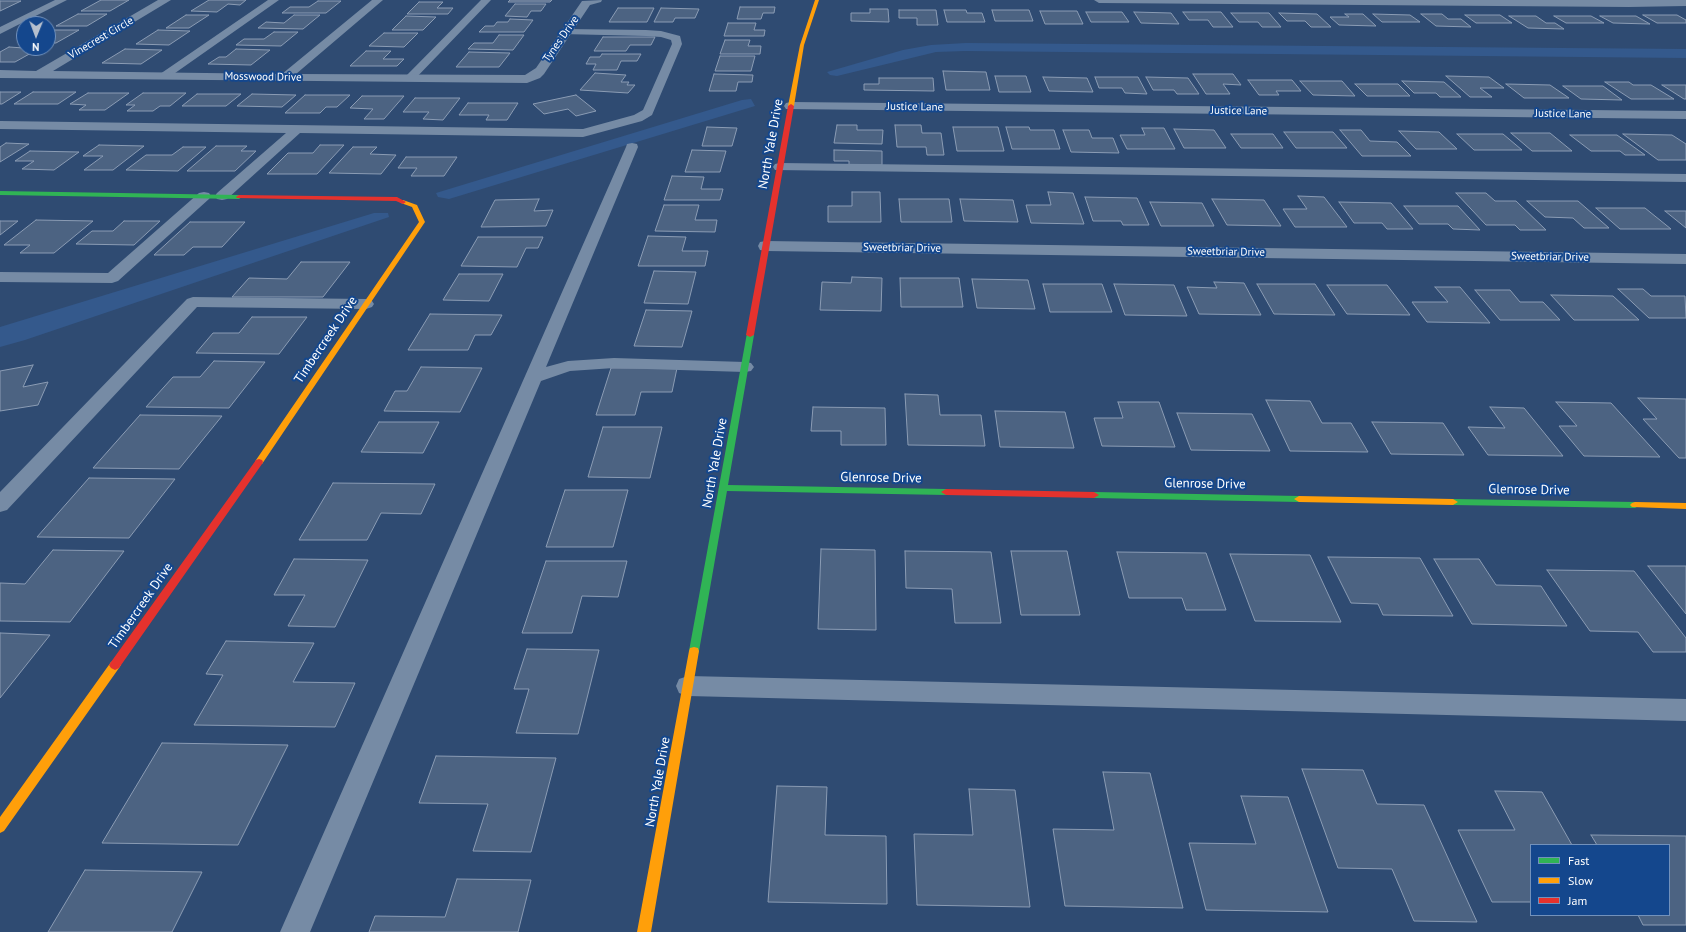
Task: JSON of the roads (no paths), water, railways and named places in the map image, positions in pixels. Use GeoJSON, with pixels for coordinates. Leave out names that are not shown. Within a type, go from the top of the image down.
{"type":"FeatureCollection","features":[{"type":"Feature","properties":{"kind":"street","name":"Vinecrest Circle"},"geometry":{"type":"LineString","coordinates":[[37,75],[166,0]]}},
{"type":"Feature","properties":{"kind":"street"},"geometry":{"type":"LineString","coordinates":[[285,77],[378,0]]}},
{"type":"Feature","properties":{"kind":"street","name":"Tynes Drive"},"geometry":{"type":"LineString","coordinates":[[526,79],[536,75],[540,71],[586,4],[597,0]]}},
{"type":"Feature","properties":{"kind":"street","name":"North Yale Drive"},"geometry":{"type":"LineString","coordinates":[[644,932],[802,45],[817,0]]}},
{"type":"Feature","properties":{"kind":"street"},"geometry":{"type":"LineString","coordinates":[[1099,0],[1621,4],[1686,3]]}},
{"type":"Feature","properties":{"kind":"street","name":"Mosswood Drive"},"geometry":{"type":"LineString","coordinates":[[0,74],[526,79]]}},
{"type":"Feature","properties":{"kind":"street","name":"Justice Lane"},"geometry":{"type":"LineString","coordinates":[[791,106],[1686,115]]}},
{"type":"Feature","properties":{"kind":"street","name":"Timbercreek Drive"},"geometry":{"type":"LineString","coordinates":[[0,192],[397,199],[415,206],[422,222],[248,478],[0,827]]}},
{"type":"Feature","properties":{"kind":"street","name":"Sweetbriar Drive"},"geometry":{"type":"LineString","coordinates":[[766,246],[1686,259]]}},
{"type":"Feature","properties":{"kind":"street","name":"Glenrose Drive"},"geometry":{"type":"LineString","coordinates":[[724,488],[1686,506]]}},
{"type":"Feature","properties":{"kind":"lane"},"geometry":{"type":"LineString","coordinates":[[0,31],[62,0]]}},
{"type":"Feature","properties":{"kind":"lane"},"geometry":{"type":"LineString","coordinates":[[164,76],[274,0]]}},
{"type":"Feature","properties":{"kind":"lane"},"geometry":{"type":"LineString","coordinates":[[410,79],[486,0]]}},
{"type":"Feature","properties":{"kind":"lane"},"geometry":{"type":"LineString","coordinates":[[0,125],[583,133],[631,120],[648,112],[677,44],[676,38],[661,34],[646,33],[566,32]]}},
{"type":"Feature","properties":{"kind":"lane"},"geometry":{"type":"LineString","coordinates":[[222,196],[297,129]]}},
{"type":"Feature","properties":{"kind":"lane"},"geometry":{"type":"LineString","coordinates":[[295,932],[632,147]]}},
{"type":"Feature","properties":{"kind":"lane"},"geometry":{"type":"LineString","coordinates":[[780,167],[1686,178]]}},
{"type":"Feature","properties":{"kind":"lane"},"geometry":{"type":"LineString","coordinates":[[0,277],[112,278],[204,196]]}},
{"type":"Feature","properties":{"kind":"lane"},"geometry":{"type":"LineString","coordinates":[[0,504],[194,302],[366,304]]}},
{"type":"Feature","properties":{"kind":"lane"},"geometry":{"type":"LineString","coordinates":[[534,376],[568,366],[614,363],[745,367]]}},
{"type":"Feature","properties":{"kind":"lane"},"geometry":{"type":"LineString","coordinates":[[688,686],[1686,710]]}},
{"type":"Feature","properties":{"kind":"water"},"geometry":{"type":"Polygon","coordinates":[[[966,43],[1686,49],[1686,58],[965,51],[936,52],[837,76],[830,75],[827,72],[903,50],[931,45],[966,43]]]}},
{"type":"Feature","properties":{"kind":"water"},"geometry":{"type":"Polygon","coordinates":[[[751,99],[755,106],[449,199],[438,197],[436,193],[742,100],[751,99]]]}},
{"type":"Feature","properties":{"kind":"water"},"geometry":{"type":"Polygon","coordinates":[[[374,213],[388,213],[389,217],[25,340],[0,347],[0,327],[374,213]]]}}]}
